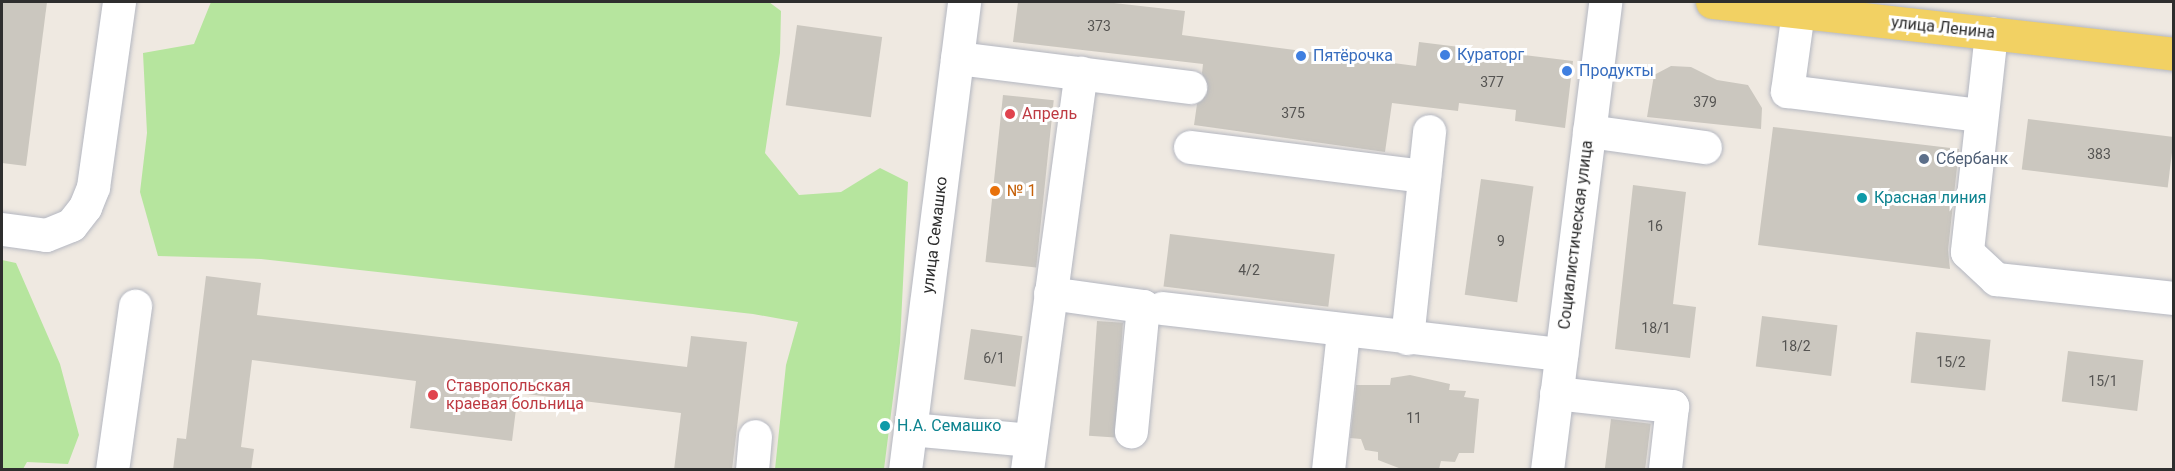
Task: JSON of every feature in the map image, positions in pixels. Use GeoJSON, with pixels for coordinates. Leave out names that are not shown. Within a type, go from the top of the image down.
{"type":"FeatureCollection","features":[{"type":"Feature","properties":{"kind":"main road","name":"улица Ленина"},"geometry":{"type":"LineString","coordinates":[[1712,2],[2174,54]]}},
{"type":"Feature","properties":{"kind":"street"},"geometry":{"type":"LineString","coordinates":[[2,229],[46,235],[71,225],[85,207],[93,187],[119,2]]}},
{"type":"Feature","properties":{"kind":"street","name":"улица Семашко"},"geometry":{"type":"LineString","coordinates":[[905,470],[964,2]]}},
{"type":"Feature","properties":{"kind":"street","name":"Социалистическая улица"},"geometry":{"type":"LineString","coordinates":[[1547,470],[1605,2]]}},
{"type":"Feature","properties":{"kind":"street"},"geometry":{"type":"LineString","coordinates":[[1798,11],[1787,91],[1980,115]]}},
{"type":"Feature","properties":{"kind":"street"},"geometry":{"type":"LineString","coordinates":[[1991,33],[1980,115],[1967,252],[1996,279],[2174,298]]}},
{"type":"Feature","properties":{"kind":"street"},"geometry":{"type":"LineString","coordinates":[[957,58],[1190,87]]}},
{"type":"Feature","properties":{"kind":"street"},"geometry":{"type":"LineString","coordinates":[[910,429],[1029,455],[1081,74]]}},
{"type":"Feature","properties":{"kind":"street"},"geometry":{"type":"LineString","coordinates":[[1407,338],[1429,131]]}},
{"type":"Feature","properties":{"kind":"street"},"geometry":{"type":"LineString","coordinates":[[1589,131],[1705,147]]}},
{"type":"Feature","properties":{"kind":"street"},"geometry":{"type":"LineString","coordinates":[[1190,147],[1424,176]]}},
{"type":"Feature","properties":{"kind":"street"},"geometry":{"type":"LineString","coordinates":[[1050,293],[1143,306],[1131,431]]}},
{"type":"Feature","properties":{"kind":"street"},"geometry":{"type":"LineString","coordinates":[[112,470],[135,306]]}},
{"type":"Feature","properties":{"kind":"street"},"geometry":{"type":"LineString","coordinates":[[1162,308],[1343,331],[1561,354]]}},
{"type":"Feature","properties":{"kind":"street"},"geometry":{"type":"LineString","coordinates":[[1328,470],[1343,331]]}},
{"type":"Feature","properties":{"kind":"street"},"geometry":{"type":"LineString","coordinates":[[1556,393],[1672,406],[1665,468]]}},
{"type":"Feature","properties":{"kind":"street"},"geometry":{"type":"LineString","coordinates":[[752,470],[755,436]]}},
{"type":"Feature","properties":{"kind":"green space"},"geometry":{"type":"Polygon","coordinates":[[[211,2],[769,2],[781,11],[780,53],[765,153],[799,195],[841,192],[880,168],[908,182],[900,343],[884,469],[775,469],[786,365],[798,322],[753,314],[261,259],[158,256],[140,192],[147,133],[143,53],[194,44],[211,2]]]}},
{"type":"Feature","properties":{"kind":"green space"},"geometry":{"type":"Polygon","coordinates":[[[2,260],[16,263],[60,364],[79,435],[68,464],[27,462],[23,469],[2,469],[2,260]]]}},
{"type":"Feature","properties":{"kind":"building"},"geometry":{"type":"Polygon","coordinates":[[[2,2],[47,2],[26,166],[2,163],[2,2]]]}},
{"type":"Feature","properties":{"kind":"building"},"geometry":{"type":"Polygon","coordinates":[[[1018,2],[1105,2],[1185,11],[1182,35],[1416,66],[1419,42],[1573,61],[1565,128],[1515,121],[1516,110],[1459,103],[1458,111],[1392,103],[1385,152],[1194,125],[1197,104],[1208,90],[1202,73],[1203,64],[1013,42],[1018,2]]]}},
{"type":"Feature","properties":{"kind":"building"},"geometry":{"type":"Polygon","coordinates":[[[797,25],[882,37],[871,117],[786,105],[797,25]]]}},
{"type":"Feature","properties":{"kind":"building"},"geometry":{"type":"Polygon","coordinates":[[[1671,66],[1691,67],[1717,80],[1748,85],[1762,108],[1761,129],[1647,117],[1654,75],[1671,66]]]}},
{"type":"Feature","properties":{"kind":"building"},"geometry":{"type":"Polygon","coordinates":[[[1003,95],[1054,100],[1036,267],[985,262],[1003,95]]]}},
{"type":"Feature","properties":{"kind":"building"},"geometry":{"type":"Polygon","coordinates":[[[2028,119],[2174,137],[2168,188],[2022,170],[2028,119]]]}},
{"type":"Feature","properties":{"kind":"building","name":"Красная линия"},"geometry":{"type":"Polygon","coordinates":[[[1773,127],[1959,149],[1948,250],[1950,269],[1758,245],[1773,127]]]}},
{"type":"Feature","properties":{"kind":"building"},"geometry":{"type":"Polygon","coordinates":[[[1481,179],[1533,186],[1517,302],[1465,295],[1481,179]]]}},
{"type":"Feature","properties":{"kind":"building"},"geometry":{"type":"Polygon","coordinates":[[[1633,185],[1686,192],[1673,304],[1696,307],[1690,358],[1615,349],[1633,185]]]}},
{"type":"Feature","properties":{"kind":"building"},"geometry":{"type":"Polygon","coordinates":[[[1170,234],[1335,254],[1328,307],[1164,287],[1170,234]]]}},
{"type":"Feature","properties":{"kind":"building"},"geometry":{"type":"Polygon","coordinates":[[[206,276],[261,283],[257,315],[687,367],[691,336],[747,342],[732,470],[674,470],[681,413],[518,393],[512,441],[410,428],[416,381],[252,360],[241,447],[254,449],[251,470],[173,470],[177,438],[186,439],[206,276]]]}},
{"type":"Feature","properties":{"kind":"building"},"geometry":{"type":"Polygon","coordinates":[[[1762,316],[1837,325],[1831,376],[1756,367],[1762,316]]]}},
{"type":"Feature","properties":{"kind":"building"},"geometry":{"type":"Polygon","coordinates":[[[1097,321],[1123,323],[1115,438],[1089,436],[1097,321]]]}},
{"type":"Feature","properties":{"kind":"building"},"geometry":{"type":"Polygon","coordinates":[[[971,329],[1022,336],[1015,387],[964,380],[971,329]]]}},
{"type":"Feature","properties":{"kind":"building"},"geometry":{"type":"Polygon","coordinates":[[[1916,332],[1991,340],[1985,391],[1911,383],[1916,332]]]}},
{"type":"Feature","properties":{"kind":"building"},"geometry":{"type":"Polygon","coordinates":[[[2068,351],[2143,360],[2137,411],[2062,402],[2068,351]]]}},
{"type":"Feature","properties":{"kind":"building"},"geometry":{"type":"Polygon","coordinates":[[[1410,375],[1450,384],[1449,390],[1466,391],[1464,397],[1479,399],[1474,453],[1459,453],[1455,462],[1441,461],[1439,469],[1404,470],[1378,460],[1378,452],[1365,450],[1361,439],[1350,438],[1356,385],[1390,385],[1391,378],[1410,375]]]}},
{"type":"Feature","properties":{"kind":"building"},"geometry":{"type":"Polygon","coordinates":[[[1611,419],[1651,424],[1645,470],[1605,470],[1611,419]]]}},
{"type":"Feature","properties":{"kind":"place","name":"Кураторг"},"geometry":{"type":"Point","coordinates":[1445,55]}},
{"type":"Feature","properties":{"kind":"place","name":"Пятёрочка"},"geometry":{"type":"Point","coordinates":[1301,56]}},
{"type":"Feature","properties":{"kind":"place","name":"Продукты"},"geometry":{"type":"Point","coordinates":[1567,71]}},
{"type":"Feature","properties":{"kind":"place","name":"Апрель"},"geometry":{"type":"Point","coordinates":[1010,114]}},
{"type":"Feature","properties":{"kind":"place","name":"Сбербанк"},"geometry":{"type":"Point","coordinates":[1924,159]}},
{"type":"Feature","properties":{"kind":"place","name":"№ 1"},"geometry":{"type":"Point","coordinates":[995,191]}},
{"type":"Feature","properties":{"kind":"place","name":"Красная линия"},"geometry":{"type":"Point","coordinates":[1862,198]}},
{"type":"Feature","properties":{"kind":"place","name":"Ставропольская краевая больница"},"geometry":{"type":"Point","coordinates":[433,395]}},
{"type":"Feature","properties":{"kind":"place","name":"Н.А. Семашко"},"geometry":{"type":"Point","coordinates":[885,426]}}]}
